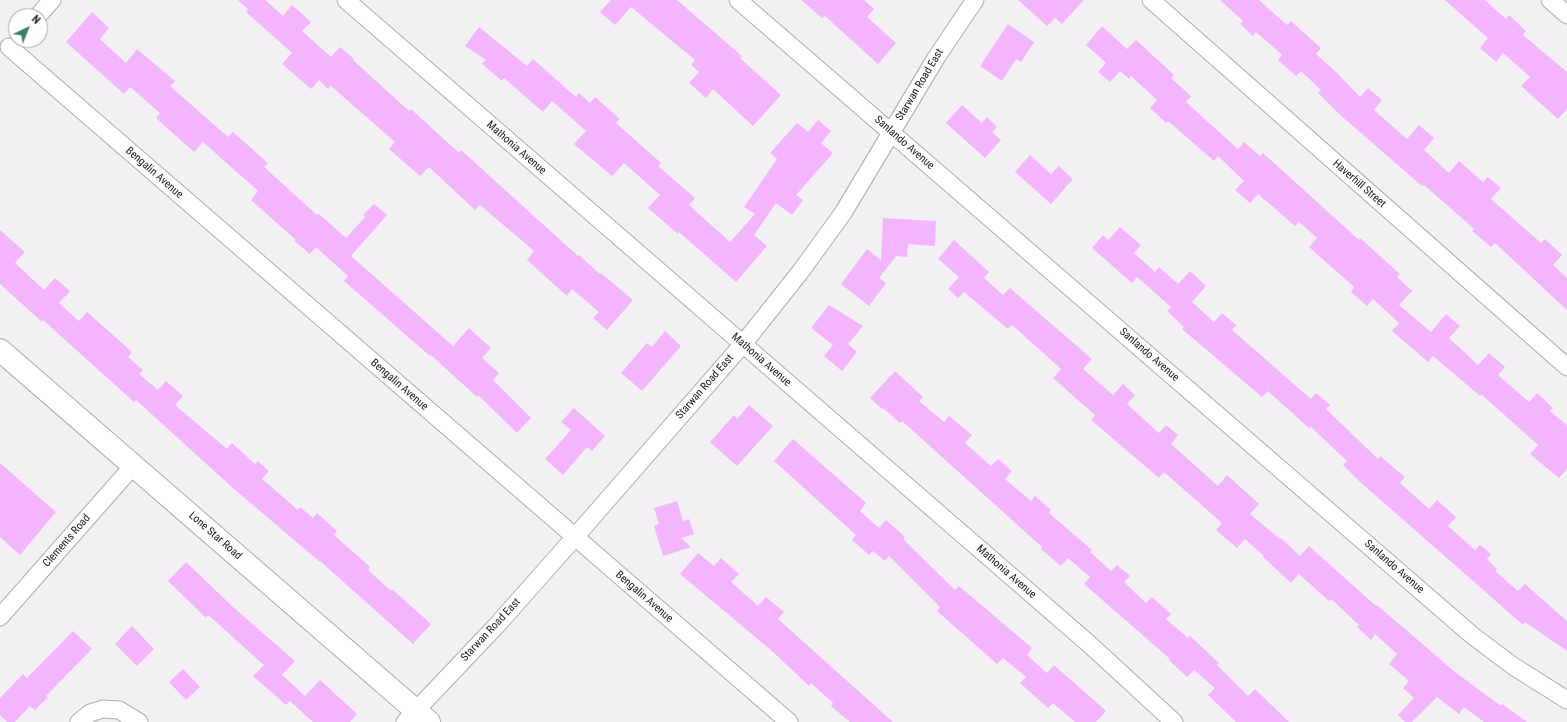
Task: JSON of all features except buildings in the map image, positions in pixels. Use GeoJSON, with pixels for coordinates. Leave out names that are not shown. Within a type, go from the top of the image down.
{"type":"FeatureCollection","features":[{"type":"Feature","properties":{"kind":"street"},"geometry":{"type":"LineString","coordinates":[[45,8],[52,0]]}},
{"type":"Feature","properties":{"kind":"street","name":"Mathonia Avenue"},"geometry":{"type":"LineString","coordinates":[[346,0],[1082,638],[1174,722]]}},
{"type":"Feature","properties":{"kind":"street","name":"Sanlando Avenue"},"geometry":{"type":"LineString","coordinates":[[738,0],[1473,636],[1513,666],[1567,700]]}},
{"type":"Feature","properties":{"kind":"street","name":"Starwan Road East"},"geometry":{"type":"LineString","coordinates":[[417,718],[743,344],[801,271],[843,213],[936,58],[975,0]]}},
{"type":"Feature","properties":{"kind":"street","name":"Haverhill Street"},"geometry":{"type":"LineString","coordinates":[[1151,0],[1567,367]]}},
{"type":"Feature","properties":{"kind":"street"},"geometry":{"type":"LineString","coordinates":[[1550,0],[1567,15]]}},
{"type":"Feature","properties":{"kind":"street","name":"Bengalin Avenue"},"geometry":{"type":"LineString","coordinates":[[8,48],[789,722]]}},
{"type":"Feature","properties":{"kind":"street","name":"Lone Star Road"},"geometry":{"type":"LineString","coordinates":[[0,350],[417,718]]}},
{"type":"Feature","properties":{"kind":"street","name":"Clements Road"},"geometry":{"type":"LineString","coordinates":[[0,617],[133,466]]}},
{"type":"Feature","properties":{"kind":"street"},"geometry":{"type":"LineString","coordinates":[[79,722],[90,713],[104,709],[119,710],[139,722]]}}]}
